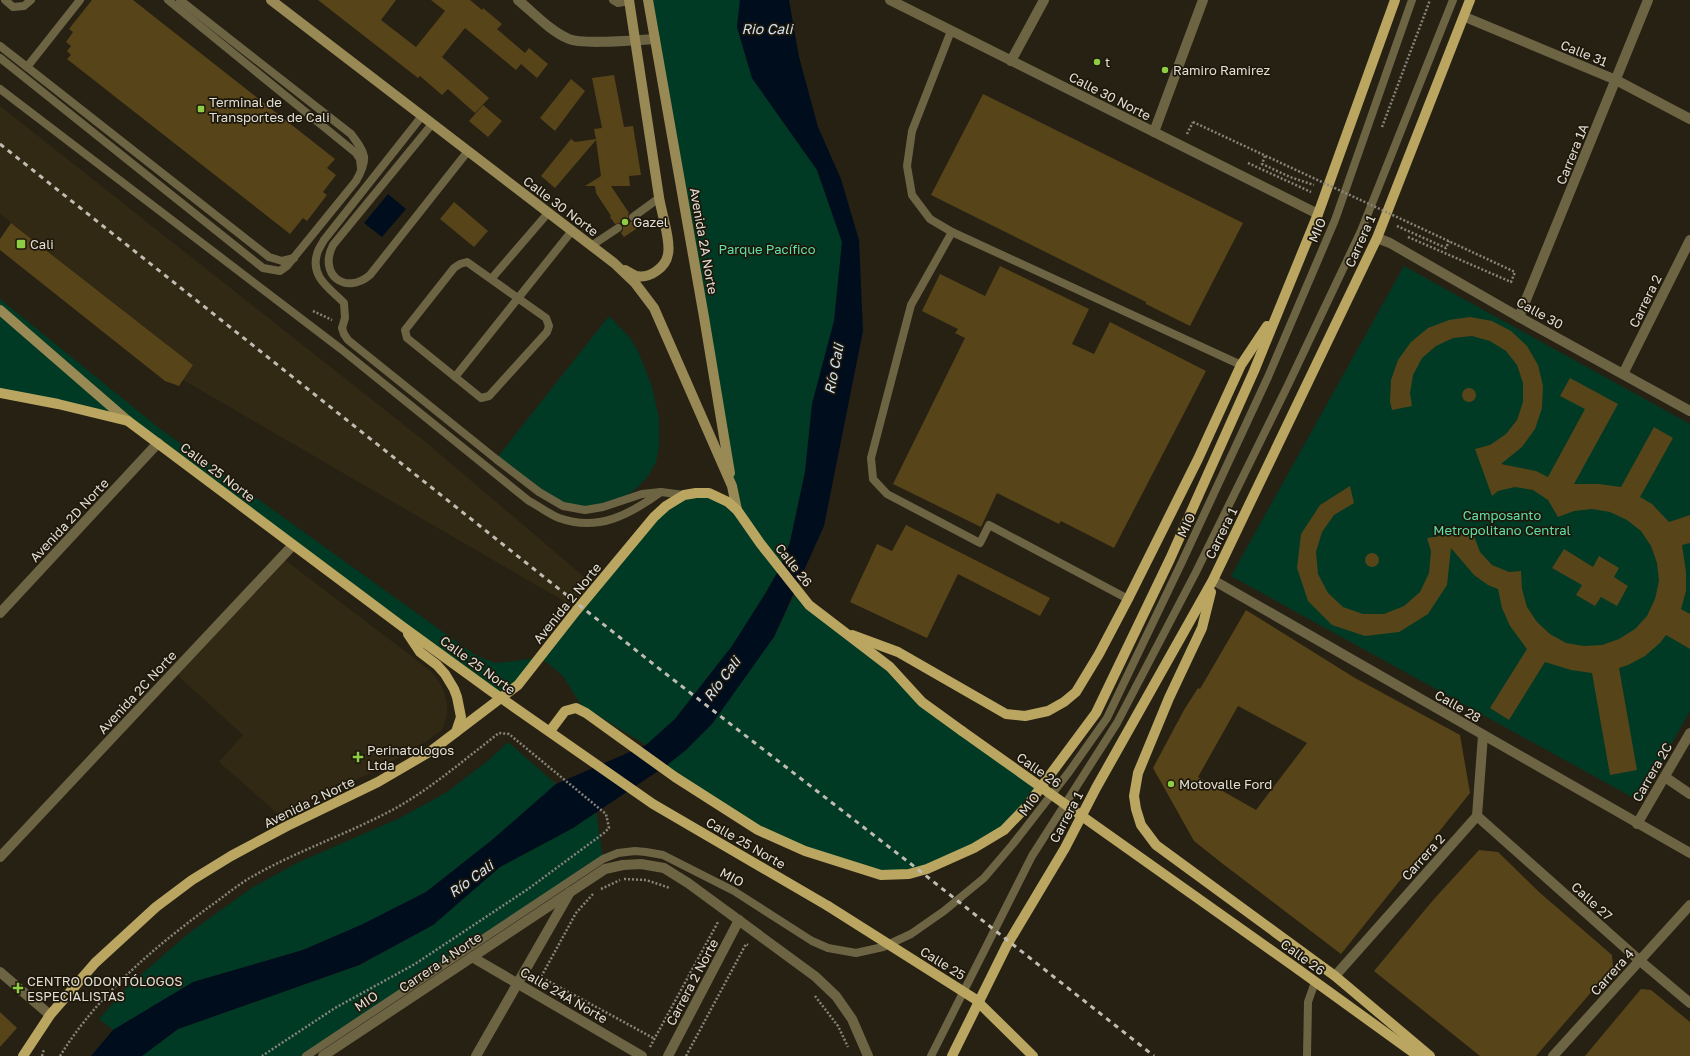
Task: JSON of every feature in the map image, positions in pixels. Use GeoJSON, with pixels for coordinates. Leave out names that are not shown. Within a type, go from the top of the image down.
{"type":"FeatureCollection","features":[{"type":"Feature","properties":{"kind":"main road","name":"Calle 30 Norte"},"geometry":{"type":"LineString","coordinates":[[271,0],[571,232],[614,263],[635,283],[654,308],[732,486],[737,510]]}},
{"type":"Feature","properties":{"kind":"main road","name":"Avenida 2A Norte"},"geometry":{"type":"LineString","coordinates":[[648,0],[732,486]]}},
{"type":"Feature","properties":{"kind":"main road"},"geometry":{"type":"LineString","coordinates":[[553,734],[565,711],[576,708],[586,713],[675,777],[758,830],[805,851],[881,875],[909,874],[927,869],[974,848],[1004,830],[1027,806],[1096,713],[1170,559],[1254,371],[1282,304],[1318,214],[1395,0]]}},
{"type":"Feature","properties":{"kind":"main road","name":"Carrera 1"},"geometry":{"type":"LineString","coordinates":[[952,1056],[1007,945],[1065,848],[1096,788],[1213,580],[1377,238],[1465,17],[1470,0]]}},
{"type":"Feature","properties":{"kind":"main road"},"geometry":{"type":"LineString","coordinates":[[614,263],[636,276],[644,276],[653,273],[661,267],[666,260],[669,248],[659,198],[629,1]]}},
{"type":"Feature","properties":{"kind":"main road"},"geometry":{"type":"LineString","coordinates":[[841,630],[898,652],[1006,714],[1025,716],[1048,711],[1064,702],[1076,692],[1099,654],[1198,458],[1241,366],[1282,304]]}},
{"type":"Feature","properties":{"kind":"main road","name":"Calle 25 Norte"},"geometry":{"type":"LineString","coordinates":[[0,310],[128,421],[403,627],[653,804],[828,906]]}},
{"type":"Feature","properties":{"kind":"main road","name":"Calle 25 Norte"},"geometry":{"type":"LineString","coordinates":[[0,393],[58,404],[128,421]]}},
{"type":"Feature","properties":{"kind":"main road","name":"Avenida 2 Norte"},"geometry":{"type":"LineString","coordinates":[[23,1056],[50,1015],[95,963],[156,907],[192,880],[231,856],[287,826],[378,782],[431,751],[518,685],[576,611],[654,517],[666,506],[684,495],[709,492],[721,497],[737,510]]}},
{"type":"Feature","properties":{"kind":"main road","name":"Calle 26"},"geometry":{"type":"LineString","coordinates":[[737,510],[760,543],[809,605],[890,667],[922,702],[1418,1056]]}},
{"type":"Feature","properties":{"kind":"main road"},"geometry":{"type":"LineString","coordinates":[[1213,580],[1202,628],[1169,698],[1138,773],[1134,796],[1136,810],[1141,825],[1156,845],[1335,976],[1430,1056]]}},
{"type":"Feature","properties":{"kind":"main road"},"geometry":{"type":"LineString","coordinates":[[403,627],[420,652],[437,664],[454,689],[461,717],[456,732]]}},
{"type":"Feature","properties":{"kind":"main road","name":"Calle 25"},"geometry":{"type":"LineString","coordinates":[[828,906],[975,999],[1033,1056]]}},
{"type":"Feature","properties":{"kind":"street"},"geometry":{"type":"LineString","coordinates":[[518,0],[553,29],[570,40],[584,42],[654,39]]}},
{"type":"Feature","properties":{"kind":"street","name":"Calle 30 Norte"},"geometry":{"type":"LineString","coordinates":[[890,0],[903,3],[951,31],[1318,214]]}},
{"type":"Feature","properties":{"kind":"street"},"geometry":{"type":"LineString","coordinates":[[1011,61],[1044,0]]}},
{"type":"Feature","properties":{"kind":"street"},"geometry":{"type":"LineString","coordinates":[[1154,132],[1203,0]]}},
{"type":"Feature","properties":{"kind":"street","name":"Carrera 1A"},"geometry":{"type":"LineString","coordinates":[[1519,317],[1648,0]]}},
{"type":"Feature","properties":{"kind":"street","name":"Calle 31"},"geometry":{"type":"LineString","coordinates":[[1465,17],[1616,80],[1690,119]]}},
{"type":"Feature","properties":{"kind":"street","name":"Calle 30"},"geometry":{"type":"LineString","coordinates":[[1377,238],[1390,243],[1519,317],[1690,411]]}},
{"type":"Feature","properties":{"kind":"street","name":"Carrera 2"},"geometry":{"type":"LineString","coordinates":[[1624,374],[1690,240]]}},
{"type":"Feature","properties":{"kind":"street","name":"Avenida 2D Norte"},"geometry":{"type":"LineString","coordinates":[[0,613],[158,443]]}},
{"type":"Feature","properties":{"kind":"street","name":"Avenida 2C Norte"},"geometry":{"type":"LineString","coordinates":[[0,857],[293,545]]}},
{"type":"Feature","properties":{"kind":"street","name":"Calle 28"},"geometry":{"type":"LineString","coordinates":[[1213,580],[1690,853]]}},
{"type":"Feature","properties":{"kind":"street","name":"Carrera 2C"},"geometry":{"type":"LineString","coordinates":[[1637,824],[1690,733]]}},
{"type":"Feature","properties":{"kind":"street"},"geometry":{"type":"LineString","coordinates":[[1477,816],[1483,735]]}},
{"type":"Feature","properties":{"kind":"street"},"geometry":{"type":"LineString","coordinates":[[1665,776],[1690,794]]}},
{"type":"Feature","properties":{"kind":"street","name":"Carrera 2"},"geometry":{"type":"LineString","coordinates":[[1335,976],[1477,816]]}},
{"type":"Feature","properties":{"kind":"street","name":"Calle 27"},"geometry":{"type":"LineString","coordinates":[[1477,816],[1639,960],[1690,1003]]}},
{"type":"Feature","properties":{"kind":"street"},"geometry":{"type":"LineString","coordinates":[[476,1056],[571,890],[605,868],[641,864],[664,868],[688,883],[816,977],[836,996],[852,1019],[868,1056]]}},
{"type":"Feature","properties":{"kind":"street","name":"Carrera 4 Norte"},"geometry":{"type":"LineString","coordinates":[[323,1056],[571,890]]}},
{"type":"Feature","properties":{"kind":"street","name":"Carrera 4"},"geometry":{"type":"LineString","coordinates":[[1553,1056],[1690,905]]}},
{"type":"Feature","properties":{"kind":"street","name":"Carrera 2 Norte"},"geometry":{"type":"LineString","coordinates":[[668,1056],[739,920]]}},
{"type":"Feature","properties":{"kind":"street","name":"Calle 24A Norte"},"geometry":{"type":"LineString","coordinates":[[472,957],[642,1056]]}},
{"type":"Feature","properties":{"kind":"street"},"geometry":{"type":"LineString","coordinates":[[0,972],[50,1015]]}},
{"type":"Feature","properties":{"kind":"lane"},"geometry":{"type":"LineString","coordinates":[[5,0],[13,7],[24,6],[31,0]]}},
{"type":"Feature","properties":{"kind":"lane"},"geometry":{"type":"LineString","coordinates":[[27,66],[80,0]]}},
{"type":"Feature","properties":{"kind":"lane"},"geometry":{"type":"LineString","coordinates":[[168,0],[356,154],[360,159],[361,171]]}},
{"type":"Feature","properties":{"kind":"lane"},"geometry":{"type":"LineString","coordinates":[[0,58],[263,268],[280,271],[294,258],[356,181],[365,158],[363,150],[351,134],[180,0]]}},
{"type":"Feature","properties":{"kind":"lane"},"geometry":{"type":"LineString","coordinates":[[613,0],[618,3],[629,1]]}},
{"type":"Feature","properties":{"kind":"lane","name":"MIO"},"geometry":{"type":"LineString","coordinates":[[306,1056],[603,859],[618,854],[646,852],[663,856],[734,891],[812,941],[828,948],[856,953],[883,947],[911,934],[944,911],[984,878],[1018,838],[1069,772],[1107,718],[1268,377],[1335,220],[1412,0]]}},
{"type":"Feature","properties":{"kind":"lane"},"geometry":{"type":"LineString","coordinates":[[931,1056],[1032,856],[1117,724],[1196,572],[1288,385],[1361,231],[1453,0]]}},
{"type":"Feature","properties":{"kind":"lane"},"geometry":{"type":"LineString","coordinates":[[951,31],[912,132],[907,166],[912,195],[930,219],[952,232],[1241,366]]}},
{"type":"Feature","properties":{"kind":"lane"},"geometry":{"type":"LineString","coordinates":[[0,46],[269,257],[282,261],[294,258]]}},
{"type":"Feature","properties":{"kind":"lane"},"geometry":{"type":"LineString","coordinates":[[0,89],[341,349],[529,501],[558,518],[586,524],[607,521],[645,504],[661,492]]}},
{"type":"Feature","properties":{"kind":"lane"},"geometry":{"type":"LineString","coordinates":[[422,116],[324,240],[317,254],[316,271],[322,282],[344,303],[345,318],[342,328],[348,340],[496,459],[539,492],[563,506],[585,510],[603,507],[642,494],[661,492],[684,495]]}},
{"type":"Feature","properties":{"kind":"lane"},"geometry":{"type":"LineString","coordinates":[[432,124],[333,245],[328,255],[328,265],[332,275],[341,282],[351,284],[362,282],[370,274],[468,151]]}},
{"type":"Feature","properties":{"kind":"lane"},"geometry":{"type":"LineString","coordinates":[[632,217],[659,198]]}},
{"type":"Feature","properties":{"kind":"lane"},"geometry":{"type":"LineString","coordinates":[[492,278],[548,213]]}},
{"type":"Feature","properties":{"kind":"lane"},"geometry":{"type":"LineString","coordinates":[[591,246],[618,228]]}},
{"type":"Feature","properties":{"kind":"lane"},"geometry":{"type":"LineString","coordinates":[[455,377],[571,232]]}},
{"type":"Feature","properties":{"kind":"lane"},"geometry":{"type":"LineString","coordinates":[[952,232],[911,305],[871,458],[873,479],[886,494],[980,543],[989,525],[1128,599]]}},
{"type":"Feature","properties":{"kind":"lane"},"geometry":{"type":"LineString","coordinates":[[467,262],[492,278],[518,298],[546,318],[549,326],[547,332],[489,396],[481,398],[407,338],[405,330],[454,268],[460,264],[467,262]]}},
{"type":"Feature","properties":{"kind":"lane"},"geometry":{"type":"LineString","coordinates":[[1307,1056],[1308,1002],[1315,982]]}},
{"type":"Feature","properties":{"kind":"path"},"geometry":{"type":"LineString","coordinates":[[1380,132],[1430,0]]}},
{"type":"Feature","properties":{"kind":"path"},"geometry":{"type":"LineString","coordinates":[[1194,138],[1187,134],[1193,122],[1515,272],[1511,282],[1402,234]]}},
{"type":"Feature","properties":{"kind":"path"},"geometry":{"type":"LineString","coordinates":[[1266,156],[1262,164],[1290,177],[1314,185]]}},
{"type":"Feature","properties":{"kind":"path"},"geometry":{"type":"LineString","coordinates":[[1244,161],[1311,192]]}},
{"type":"Feature","properties":{"kind":"path"},"geometry":{"type":"LineString","coordinates":[[1397,226],[1446,248],[1449,241]]}},
{"type":"Feature","properties":{"kind":"path"},"geometry":{"type":"LineString","coordinates":[[60,1056],[70,1040],[121,980],[181,928],[247,879],[293,855],[395,808],[437,783],[499,733],[509,734],[539,757],[606,814],[609,828],[604,833],[528,889],[415,964],[335,1008],[262,1056]]}},
{"type":"Feature","properties":{"kind":"path"},"geometry":{"type":"LineString","coordinates":[[676,891],[646,880],[621,879],[595,891],[576,913],[541,977],[655,1039],[719,922],[713,917]]}},
{"type":"Feature","properties":{"kind":"path"},"geometry":{"type":"LineString","coordinates":[[686,1056],[746,944],[752,948]]}},
{"type":"Feature","properties":{"kind":"path"},"geometry":{"type":"LineString","coordinates":[[812,992],[838,1026],[850,1050]]}},
{"type":"Feature","properties":{"kind":"shaded area"},"geometry":{"type":"Polygon","coordinates":[[[0,106],[428,444],[596,587],[576,611],[562,600],[183,380],[193,365],[0,214],[0,106]]]}},
{"type":"Feature","properties":{"kind":"shaded area"},"geometry":{"type":"Polygon","coordinates":[[[281,557],[427,668],[435,676],[443,689],[447,703],[447,716],[442,730],[425,742],[373,772],[278,814],[219,762],[243,735],[174,672],[281,557]]]}},
{"type":"Feature","properties":{"kind":"green space","name":"Parque Pacífico"},"geometry":{"type":"Polygon","coordinates":[[[648,0],[740,0],[737,27],[752,78],[817,170],[842,242],[834,321],[812,404],[805,472],[790,542],[780,567],[765,594],[732,646],[675,719],[646,745],[581,705],[563,676],[540,657],[654,517],[696,493],[737,509],[648,0]]]}},
{"type":"Feature","properties":{"kind":"green space","name":"Camposanto Metropolitano Central"},"geometry":{"type":"Polygon","coordinates":[[[1404,266],[1690,424],[1690,711],[1639,801],[1231,576],[1404,266]]]}},
{"type":"Feature","properties":{"kind":"green space"},"geometry":{"type":"Polygon","coordinates":[[[0,299],[159,428],[475,655],[495,663],[540,657],[502,698],[128,421],[0,393],[0,299]]]}},
{"type":"Feature","properties":{"kind":"green space"},"geometry":{"type":"Polygon","coordinates":[[[609,316],[630,338],[638,351],[652,387],[659,418],[659,447],[656,462],[648,476],[638,487],[628,495],[603,507],[563,506],[496,459],[609,316]]]}},
{"type":"Feature","properties":{"kind":"green space"},"geometry":{"type":"Polygon","coordinates":[[[796,591],[922,702],[1038,788],[1004,830],[927,869],[881,875],[758,830],[675,777],[667,765],[686,750],[774,637],[796,591]]]}},
{"type":"Feature","properties":{"kind":"green space"},"geometry":{"type":"Polygon","coordinates":[[[508,742],[556,784],[492,840],[426,892],[363,924],[303,950],[193,982],[113,1030],[99,1019],[128,986],[189,933],[253,887],[299,862],[400,818],[447,792],[490,759],[508,742]]]}},
{"type":"Feature","properties":{"kind":"green space"},"geometry":{"type":"Polygon","coordinates":[[[596,812],[603,859],[306,1056],[142,1056],[178,1029],[360,965],[433,925],[500,867],[573,828],[596,812]]]}},
{"type":"Feature","properties":{"kind":"water","name":"Rio Cali"},"geometry":{"type":"Polygon","coordinates":[[[740,0],[789,0],[799,57],[818,127],[841,179],[859,240],[863,331],[824,526],[774,637],[712,724],[686,750],[667,765],[573,828],[500,867],[433,925],[359,965],[178,1029],[142,1056],[91,1056],[113,1030],[193,982],[303,950],[363,924],[426,892],[492,840],[556,784],[646,745],[675,719],[732,646],[765,594],[780,568],[790,542],[805,472],[812,404],[834,321],[842,242],[817,170],[752,78],[737,27],[740,0]]]}},
{"type":"Feature","properties":{"kind":"water"},"geometry":{"type":"Polygon","coordinates":[[[388,194],[406,209],[382,237],[364,223],[388,194]]]}},
{"type":"Feature","properties":{"kind":"building","name":"Terminal de Transportes de Cali"},"geometry":{"type":"Polygon","coordinates":[[[92,0],[133,0],[335,159],[327,168],[336,175],[323,192],[327,195],[307,221],[303,218],[290,234],[67,59],[71,55],[67,51],[71,46],[66,42],[73,32],[69,29],[92,0]]]}},
{"type":"Feature","properties":{"kind":"building"},"geometry":{"type":"Polygon","coordinates":[[[318,0],[396,0],[381,20],[416,47],[445,11],[431,0],[470,0],[482,10],[483,8],[502,24],[497,29],[525,53],[529,48],[548,64],[537,78],[521,64],[516,70],[465,28],[442,57],[489,98],[475,113],[448,89],[442,95],[420,76],[418,78],[318,0]]]}},
{"type":"Feature","properties":{"kind":"building"},"geometry":{"type":"Polygon","coordinates":[[[614,75],[624,127],[633,126],[641,175],[629,176],[630,186],[611,186],[629,213],[628,220],[631,222],[636,222],[639,227],[624,237],[621,233],[623,230],[623,225],[620,223],[615,224],[596,193],[595,186],[585,186],[601,176],[596,140],[555,188],[541,176],[571,139],[575,142],[596,139],[594,129],[602,128],[592,78],[614,75]]]}},
{"type":"Feature","properties":{"kind":"building"},"geometry":{"type":"Polygon","coordinates":[[[571,79],[585,91],[555,131],[540,118],[571,79]]]}},
{"type":"Feature","properties":{"kind":"building"},"geometry":{"type":"Polygon","coordinates":[[[983,94],[1243,223],[1190,326],[1146,304],[1146,302],[931,195],[983,94]]]}},
{"type":"Feature","properties":{"kind":"building"},"geometry":{"type":"Polygon","coordinates":[[[483,105],[502,121],[488,137],[469,121],[483,105]]]}},
{"type":"Feature","properties":{"kind":"building"},"geometry":{"type":"Polygon","coordinates":[[[454,202],[488,231],[474,247],[440,219],[454,202]]]}},
{"type":"Feature","properties":{"kind":"building"},"geometry":{"type":"Polygon","coordinates":[[[11,223],[193,365],[179,386],[165,381],[0,250],[0,239],[11,223]]]}},
{"type":"Feature","properties":{"kind":"building"},"geometry":{"type":"Polygon","coordinates":[[[1000,266],[1089,309],[1072,344],[1094,354],[1110,322],[1206,371],[1114,548],[1061,521],[1059,524],[997,493],[981,527],[893,484],[965,338],[955,333],[958,329],[922,311],[940,274],[985,296],[1000,266]]]}},
{"type":"Feature","properties":{"kind":"building"},"geometry":{"type":"Polygon","coordinates":[[[1470,317],[1492,321],[1511,331],[1527,346],[1538,365],[1543,386],[1542,408],[1535,429],[1522,447],[1501,464],[1536,471],[1548,477],[1585,409],[1560,396],[1570,378],[1618,404],[1574,484],[1599,484],[1621,487],[1654,427],[1673,438],[1640,497],[1652,504],[1669,522],[1690,515],[1690,543],[1682,545],[1686,572],[1686,591],[1681,609],[1690,614],[1690,649],[1666,635],[1660,643],[1645,656],[1619,668],[1637,770],[1610,775],[1592,673],[1571,670],[1545,662],[1509,720],[1490,708],[1527,649],[1510,626],[1502,608],[1498,589],[1488,585],[1474,575],[1451,548],[1447,585],[1428,614],[1399,632],[1365,636],[1332,625],[1308,601],[1297,568],[1301,534],[1320,505],[1350,486],[1354,503],[1334,515],[1322,532],[1316,552],[1318,574],[1328,593],[1343,607],[1363,614],[1384,614],[1404,606],[1420,592],[1429,573],[1431,551],[1427,538],[1472,531],[1480,552],[1492,565],[1509,572],[1521,571],[1522,589],[1527,607],[1537,622],[1550,634],[1566,643],[1584,646],[1602,645],[1619,639],[1635,629],[1647,616],[1655,599],[1659,581],[1657,563],[1651,546],[1641,531],[1627,520],[1610,512],[1592,509],[1574,511],[1558,517],[1548,500],[1533,490],[1515,487],[1498,491],[1492,496],[1475,449],[1490,445],[1506,434],[1517,420],[1523,402],[1523,383],[1517,365],[1506,351],[1490,341],[1472,336],[1453,338],[1436,346],[1422,358],[1413,375],[1410,393],[1412,406],[1392,410],[1390,402],[1391,380],[1398,360],[1411,342],[1428,328],[1449,320],[1470,317]]]}},
{"type":"Feature","properties":{"kind":"building"},"geometry":{"type":"Polygon","coordinates":[[[1469,388],[1474,390],[1476,395],[1474,400],[1469,402],[1464,400],[1462,395],[1464,390],[1469,388]]]}},
{"type":"Feature","properties":{"kind":"building"},"geometry":{"type":"Polygon","coordinates":[[[906,525],[1050,598],[1040,616],[958,574],[927,638],[850,602],[877,544],[892,551],[906,525]]]}},
{"type":"Feature","properties":{"kind":"building"},"geometry":{"type":"Polygon","coordinates":[[[1564,549],[1593,567],[1599,556],[1619,568],[1614,577],[1628,586],[1617,606],[1601,597],[1595,606],[1576,595],[1582,585],[1552,568],[1564,549]]]}},
{"type":"Feature","properties":{"kind":"building"},"geometry":{"type":"Polygon","coordinates":[[[1372,553],[1377,555],[1379,560],[1377,565],[1372,567],[1367,565],[1365,560],[1367,555],[1372,553]]]}},
{"type":"Feature","properties":{"kind":"building"},"geometry":{"type":"Polygon","coordinates":[[[1246,610],[1355,678],[1460,735],[1470,793],[1341,954],[1194,841],[1153,768],[1184,710],[1198,688],[1200,689],[1246,610]],[[1238,706],[1198,777],[1256,810],[1307,743],[1238,706]]]}},
{"type":"Feature","properties":{"kind":"building"},"geometry":{"type":"Polygon","coordinates":[[[1479,850],[1498,852],[1539,892],[1612,955],[1613,967],[1536,1056],[1480,1056],[1374,971],[1434,899],[1479,850]]]}},
{"type":"Feature","properties":{"kind":"building"},"geometry":{"type":"Polygon","coordinates":[[[1641,989],[1651,990],[1690,1022],[1690,1056],[1585,1056],[1641,989]]]}},
{"type":"Feature","properties":{"kind":"building"},"geometry":{"type":"Polygon","coordinates":[[[0,1012],[17,1028],[0,1047],[0,1012]]]}},
{"type":"Feature","properties":{"kind":"railway"},"geometry":{"type":"LineString","coordinates":[[0,144],[657,667],[911,864],[1154,1056]]}},
{"type":"Feature","properties":{"kind":"place","name":"t"},"geometry":{"type":"Point","coordinates":[1097,62]}},
{"type":"Feature","properties":{"kind":"place","name":"Ramiro Ramirez"},"geometry":{"type":"Point","coordinates":[1165,70]}},
{"type":"Feature","properties":{"kind":"place","name":"Terminal de Transportes de Cali"},"geometry":{"type":"Point","coordinates":[201,109]}},
{"type":"Feature","properties":{"kind":"place","name":"Gazel"},"geometry":{"type":"Point","coordinates":[625,222]}},
{"type":"Feature","properties":{"kind":"place","name":"Cali"},"geometry":{"type":"Point","coordinates":[21,244]}},
{"type":"Feature","properties":{"kind":"place","name":"Perinatologos Ltda"},"geometry":{"type":"Point","coordinates":[358,757]}},
{"type":"Feature","properties":{"kind":"place","name":"Motovalle Ford"},"geometry":{"type":"Point","coordinates":[1171,784]}},
{"type":"Feature","properties":{"kind":"place","name":"CENTRO ODONTÓLOGOS ESPECIALISTAS"},"geometry":{"type":"Point","coordinates":[18,988]}},
{"type":"Feature","properties":{"kind":"water label","name":"Río Cali"},"geometry":{"type":"Point","coordinates":[834,369]}},
{"type":"Feature","properties":{"kind":"water label","name":"Río Cali"},"geometry":{"type":"Point","coordinates":[722,679]}},
{"type":"Feature","properties":{"kind":"water label","name":"Río Cali"},"geometry":{"type":"Point","coordinates":[471,879]}}]}
